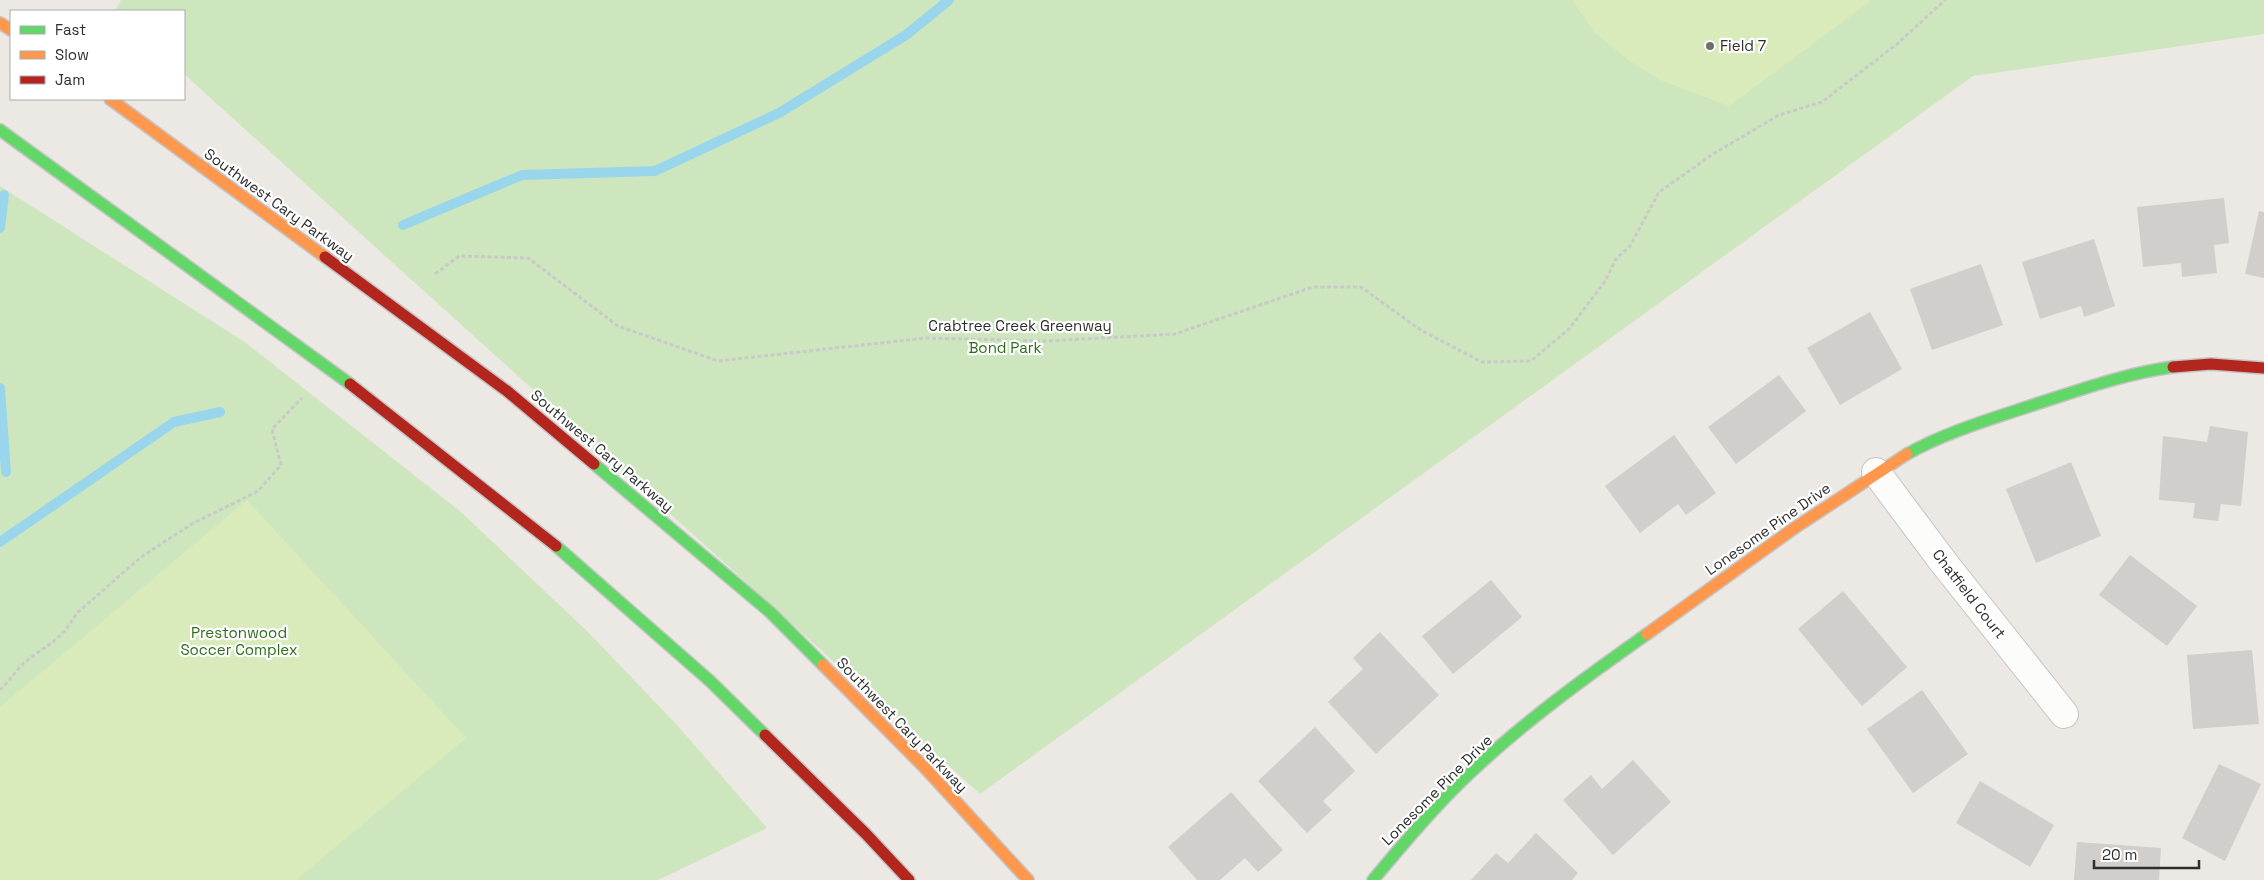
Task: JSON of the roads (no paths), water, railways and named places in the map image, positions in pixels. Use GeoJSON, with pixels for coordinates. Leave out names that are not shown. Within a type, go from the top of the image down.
{"type":"FeatureCollection","features":[{"type":"Feature","properties":{"kind":"main road","name":"Southwest Cary Parkway"},"geometry":{"type":"LineString","coordinates":[[111,100],[507,391],[770,612],[925,768],[1028,880]]}},
{"type":"Feature","properties":{"kind":"main road"},"geometry":{"type":"LineString","coordinates":[[0,130],[373,401],[538,531],[710,681],[866,834],[908,880]]}},
{"type":"Feature","properties":{"kind":"main road","name":"Lonesome Pine Drive"},"geometry":{"type":"LineString","coordinates":[[1373,880],[1409,836],[1484,759],[1578,684],[1876,472],[1911,452],[1953,432],[2103,382],[2152,369],[2204,362],[2264,368]]}},
{"type":"Feature","properties":{"kind":"street","name":"Chatfield Court"},"geometry":{"type":"LineString","coordinates":[[1876,472],[1944,563],[2064,714]]}},
{"type":"Feature","properties":{"kind":"waterway"},"geometry":{"type":"LineString","coordinates":[[403,225],[522,175],[655,171],[779,113],[906,35],[949,0]]}},
{"type":"Feature","properties":{"kind":"waterway"},"geometry":{"type":"LineString","coordinates":[[0,228],[4,195]]}},
{"type":"Feature","properties":{"kind":"waterway"},"geometry":{"type":"LineString","coordinates":[[0,388],[6,472]]}},
{"type":"Feature","properties":{"kind":"waterway"},"geometry":{"type":"LineString","coordinates":[[0,542],[174,422],[220,412]]}},
{"type":"Feature","properties":{"kind":"place","name":"Field 7"},"geometry":{"type":"Point","coordinates":[1710,46]}},
{"type":"Feature","properties":{"kind":"park label","name":"Bond Park"},"geometry":{"type":"Point","coordinates":[1005,348]}},
{"type":"Feature","properties":{"kind":"park label","name":"Prestonwood Soccer Complex"},"geometry":{"type":"Point","coordinates":[239,642]}}]}
